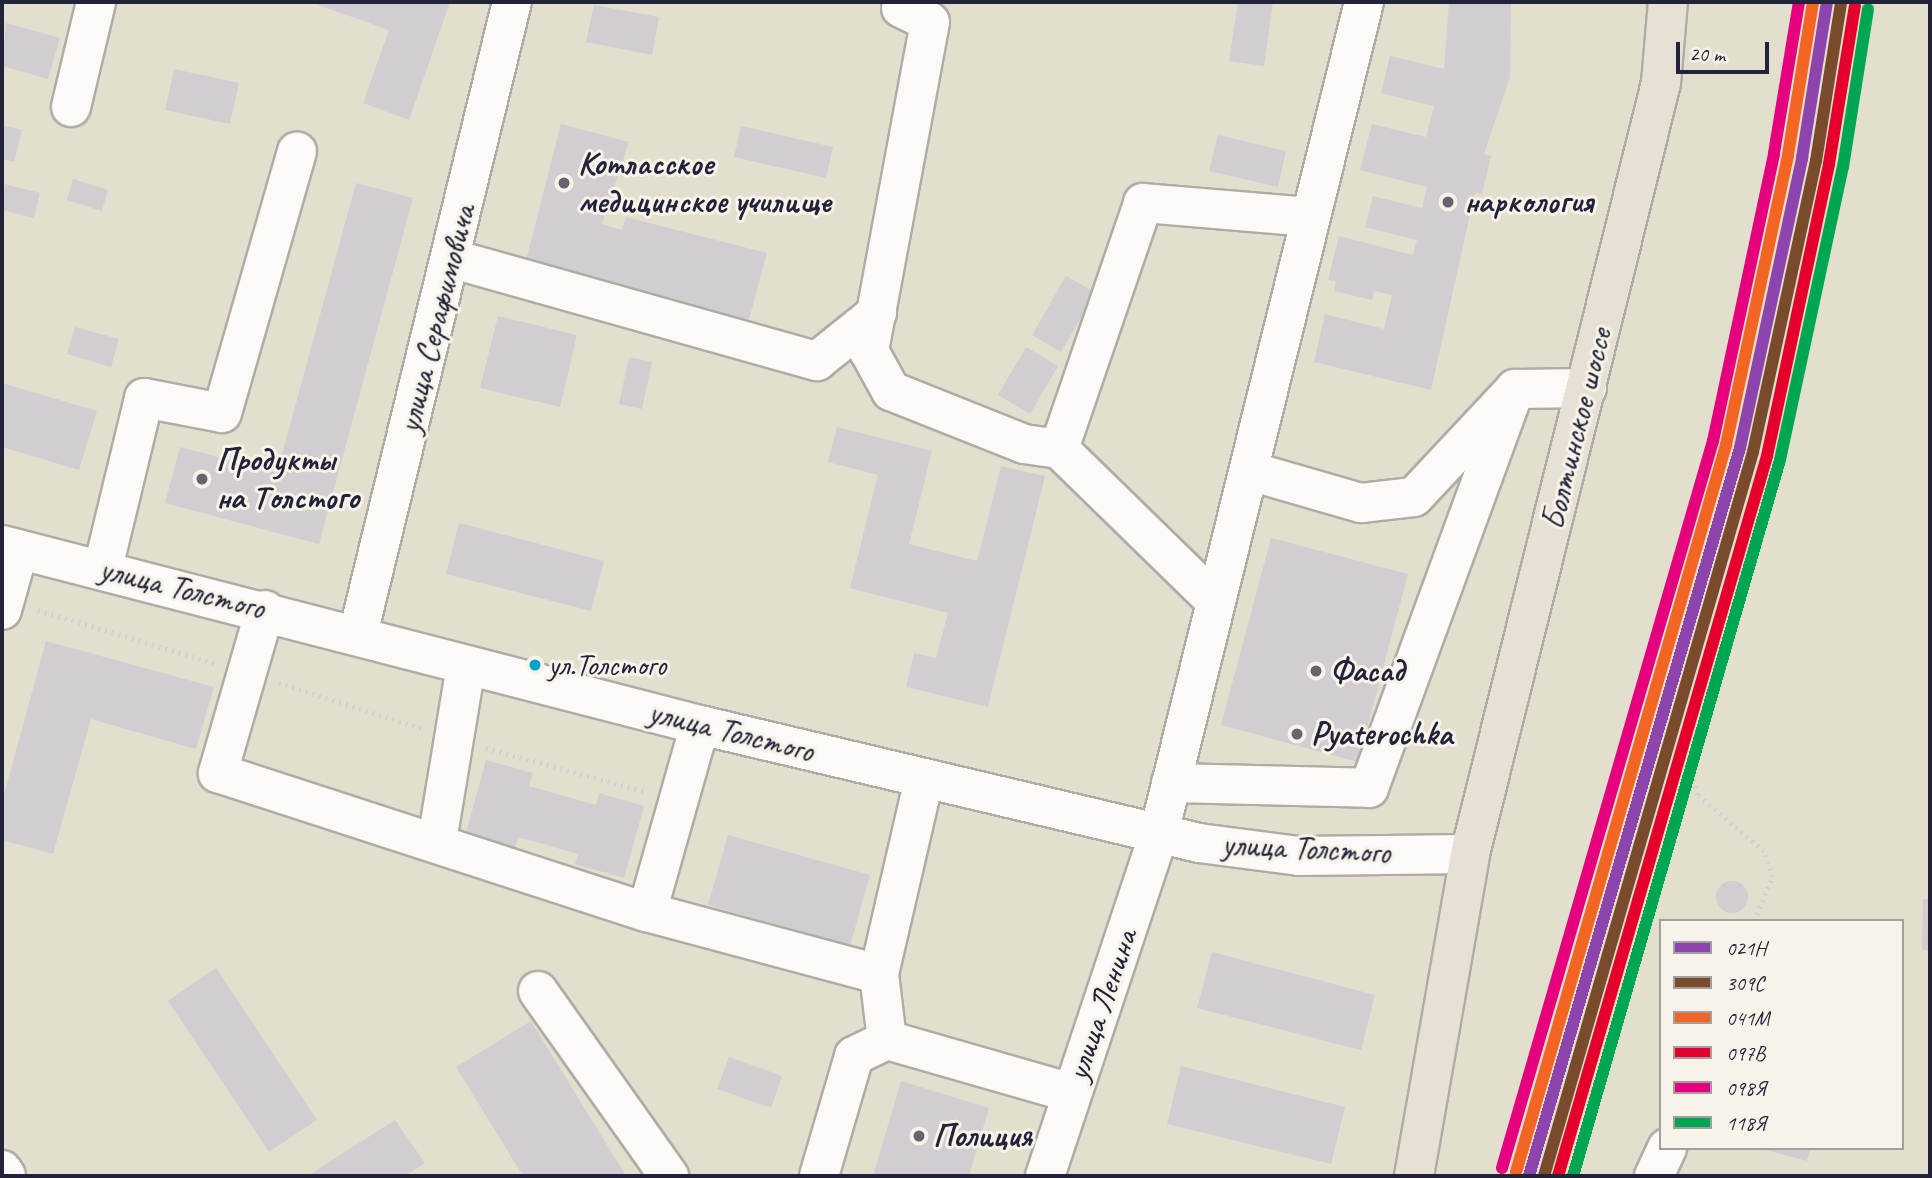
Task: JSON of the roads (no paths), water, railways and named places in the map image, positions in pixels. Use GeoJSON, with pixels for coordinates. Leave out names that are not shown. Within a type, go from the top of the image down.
{"type":"FeatureCollection","features":[{"type":"Feature","properties":{"kind":"main road","name":"Болтинское шоссе"},"geometry":{"type":"LineString","coordinates":[[1414,1176],[1470,853],[1661,83],[1668,2]]}},
{"type":"Feature","properties":{"kind":"street"},"geometry":{"type":"LineString","coordinates":[[71,107],[96,2]]}},
{"type":"Feature","properties":{"kind":"street","name":"улица Серафимовича"},"geometry":{"type":"LineString","coordinates":[[358,634],[453,259],[512,2]]}},
{"type":"Feature","properties":{"kind":"street","name":"улица Ленина"},"geometry":{"type":"LineString","coordinates":[[1045,1176],[1159,834],[1215,601],[1250,471],[1308,217],[1364,2]]}},
{"type":"Feature","properties":{"kind":"street"},"geometry":{"type":"LineString","coordinates":[[901,8],[930,22],[869,351],[891,391],[1024,444],[1059,449],[1215,601]]}},
{"type":"Feature","properties":{"kind":"street"},"geometry":{"type":"LineString","coordinates":[[103,568],[144,398],[222,412],[297,152]]}},
{"type":"Feature","properties":{"kind":"street"},"geometry":{"type":"LineString","coordinates":[[1059,449],[1143,203],[1308,217]]}},
{"type":"Feature","properties":{"kind":"street"},"geometry":{"type":"LineString","coordinates":[[453,259],[817,361],[877,313]]}},
{"type":"Feature","properties":{"kind":"street"},"geometry":{"type":"LineString","coordinates":[[1250,471],[1361,503],[1414,496],[1515,388],[1587,388]]}},
{"type":"Feature","properties":{"kind":"street"},"geometry":{"type":"LineString","coordinates":[[1171,783],[1369,788],[1515,388]]}},
{"type":"Feature","properties":{"kind":"street"},"geometry":{"type":"LineString","coordinates":[[3,605],[10,547]]}},
{"type":"Feature","properties":{"kind":"street","name":"улица Толстого"},"geometry":{"type":"LineString","coordinates":[[10,547],[103,568],[700,725],[1159,834],[1299,856],[1470,853]]}},
{"type":"Feature","properties":{"kind":"street"},"geometry":{"type":"LineString","coordinates":[[265,610],[218,773],[437,841],[647,912],[878,974]]}},
{"type":"Feature","properties":{"kind":"street"},"geometry":{"type":"LineString","coordinates":[[437,841],[466,665]]}},
{"type":"Feature","properties":{"kind":"street"},"geometry":{"type":"LineString","coordinates":[[647,912],[700,725]]}},
{"type":"Feature","properties":{"kind":"street"},"geometry":{"type":"LineString","coordinates":[[887,1040],[878,974],[924,779]]}},
{"type":"Feature","properties":{"kind":"street"},"geometry":{"type":"LineString","coordinates":[[538,990],[669,1176]]}},
{"type":"Feature","properties":{"kind":"street"},"geometry":{"type":"LineString","coordinates":[[819,1176],[854,1056],[887,1040],[1072,1093]]}},
{"type":"Feature","properties":{"kind":"street"},"geometry":{"type":"LineString","coordinates":[[1654,1176],[1666,1150]]}},
{"type":"Feature","properties":{"kind":"street"},"geometry":{"type":"LineString","coordinates":[[2,1170],[6,1176]]}},
{"type":"Feature","properties":{"kind":"place","name":"Котласское медицинское училище"},"geometry":{"type":"Point","coordinates":[564,183]}},
{"type":"Feature","properties":{"kind":"place","name":"наркология"},"geometry":{"type":"Point","coordinates":[1448,202]}},
{"type":"Feature","properties":{"kind":"place","name":"Продукты на Толстого"},"geometry":{"type":"Point","coordinates":[202,479]}},
{"type":"Feature","properties":{"kind":"place","name":"ул.Толстого"},"geometry":{"type":"Point","coordinates":[535,665]}},
{"type":"Feature","properties":{"kind":"place","name":"Фасад"},"geometry":{"type":"Point","coordinates":[1316,671]}},
{"type":"Feature","properties":{"kind":"place","name":"Pyaterochka"},"geometry":{"type":"Point","coordinates":[1297,734]}},
{"type":"Feature","properties":{"kind":"place","name":"Полиция"},"geometry":{"type":"Point","coordinates":[919,1136]}}]}
